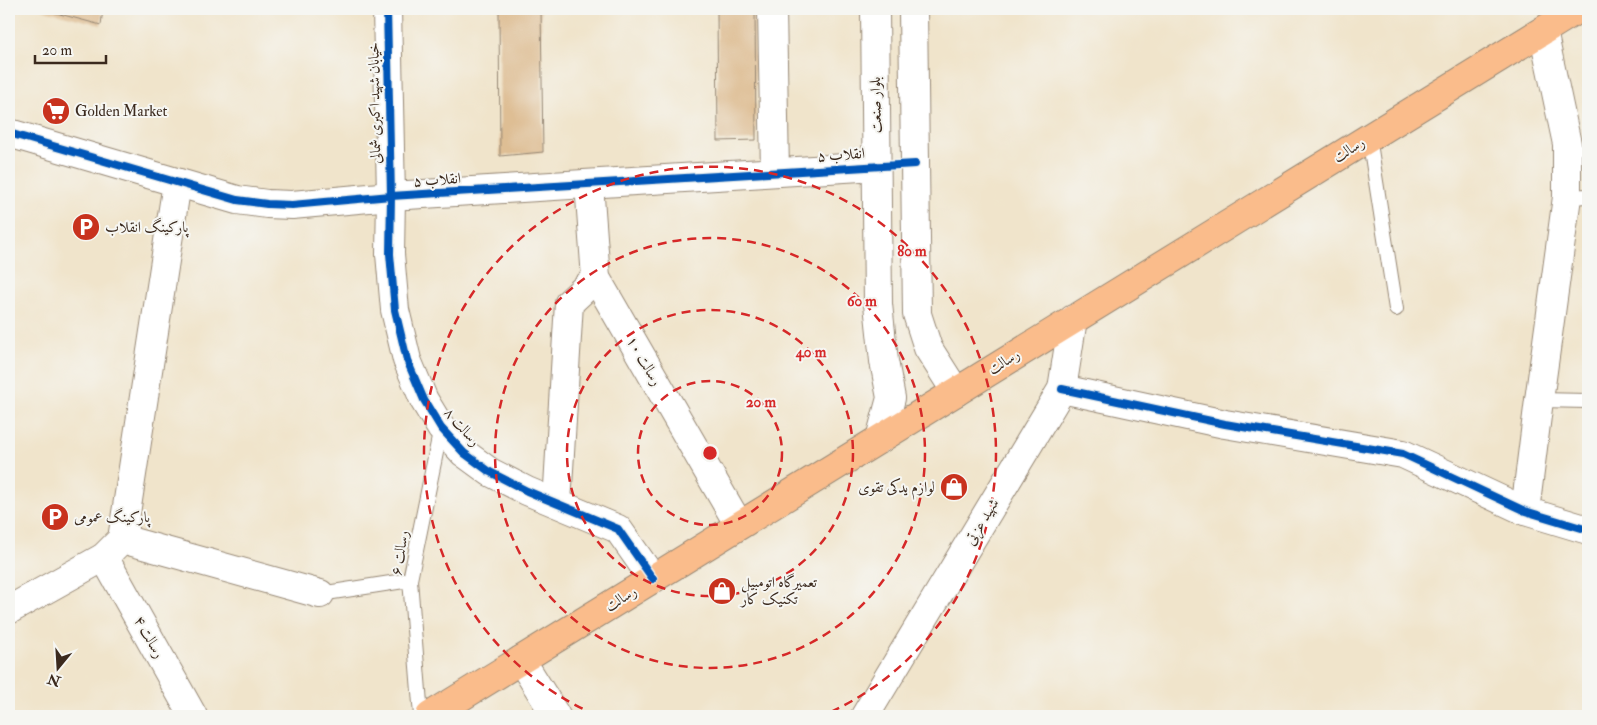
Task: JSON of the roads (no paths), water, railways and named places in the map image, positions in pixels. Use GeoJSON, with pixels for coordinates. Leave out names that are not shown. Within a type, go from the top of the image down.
{"type":"FeatureCollection","features":[{"type":"Feature","properties":{"kind":"main road","name":"رسالت"},"geometry":{"type":"LineString","coordinates":[[430,716],[1578,9]]}},
{"type":"Feature","properties":{"kind":"street","name":"خیابان شهید اکبری شمالی"},"geometry":{"type":"LineString","coordinates":[[387,9],[391,196]]}},
{"type":"Feature","properties":{"kind":"street"},"geometry":{"type":"LineString","coordinates":[[772,9],[775,172]]}},
{"type":"Feature","properties":{"kind":"street","name":"بلوار صنعت"},"geometry":{"type":"LineString","coordinates":[[875,9],[878,304],[884,362],[891,398],[880,439]]}},
{"type":"Feature","properties":{"kind":"street"},"geometry":{"type":"LineString","coordinates":[[913,9],[918,314],[928,348],[956,392]]}},
{"type":"Feature","properties":{"kind":"street"},"geometry":{"type":"LineString","coordinates":[[1525,511],[1539,400],[1578,197],[1543,31]]}},
{"type":"Feature","properties":{"kind":"street","name":"انقلاب ۵"},"geometry":{"type":"LineString","coordinates":[[9,133],[236,200],[292,205],[391,196],[915,164]]}},
{"type":"Feature","properties":{"kind":"street"},"geometry":{"type":"LineString","coordinates":[[113,548],[177,183]]}},
{"type":"Feature","properties":{"kind":"street","name":"رسالت ۱۰"},"geometry":{"type":"LineString","coordinates":[[589,184],[596,278],[739,525]]}},
{"type":"Feature","properties":{"kind":"street","name":"رسالت ۸"},"geometry":{"type":"LineString","coordinates":[[391,196],[390,254],[395,310],[407,360],[424,400],[441,428],[464,453],[490,472],[527,491],[618,529],[653,579]]}},
{"type":"Feature","properties":{"kind":"street"},"geometry":{"type":"LineString","coordinates":[[557,503],[569,304],[596,278]]}},
{"type":"Feature","properties":{"kind":"street","name":"شهید عزتی"},"geometry":{"type":"LineString","coordinates":[[865,716],[1062,389],[1073,319]]}},
{"type":"Feature","properties":{"kind":"street"},"geometry":{"type":"LineString","coordinates":[[1062,389],[1225,424],[1403,454],[1525,511],[1588,530]]}},
{"type":"Feature","properties":{"kind":"street"},"geometry":{"type":"LineString","coordinates":[[9,610],[113,548],[320,594]]}},
{"type":"Feature","properties":{"kind":"street","name":"رسالت ۴"},"geometry":{"type":"LineString","coordinates":[[113,548],[193,716]]}},
{"type":"Feature","properties":{"kind":"street"},"geometry":{"type":"LineString","coordinates":[[521,660],[556,716]]}},
{"type":"Feature","properties":{"kind":"lane"},"geometry":{"type":"LineString","coordinates":[[1369,137],[1396,309]]}},
{"type":"Feature","properties":{"kind":"lane"},"geometry":{"type":"LineString","coordinates":[[1539,400],[1588,401]]}},
{"type":"Feature","properties":{"kind":"lane","name":"رسالت ۶"},"geometry":{"type":"LineString","coordinates":[[421,716],[410,580],[441,428]]}},
{"type":"Feature","properties":{"kind":"lane"},"geometry":{"type":"LineString","coordinates":[[320,594],[410,580]]}},
{"type":"Feature","properties":{"kind":"place","name":"Golden Market"},"geometry":{"type":"Point","coordinates":[56,111]}},
{"type":"Feature","properties":{"kind":"place","name":"پارکینگ انقلاب"},"geometry":{"type":"Point","coordinates":[86,227]}},
{"type":"Feature","properties":{"kind":"place","name":"لوازم یدکی تقوی"},"geometry":{"type":"Point","coordinates":[954,487]}},
{"type":"Feature","properties":{"kind":"place","name":"پارکینگ عمومی"},"geometry":{"type":"Point","coordinates":[55,517]}},
{"type":"Feature","properties":{"kind":"place","name":"تعمیرگاه اتومبیل تکنیک کار"},"geometry":{"type":"Point","coordinates":[722,591]}}]}
